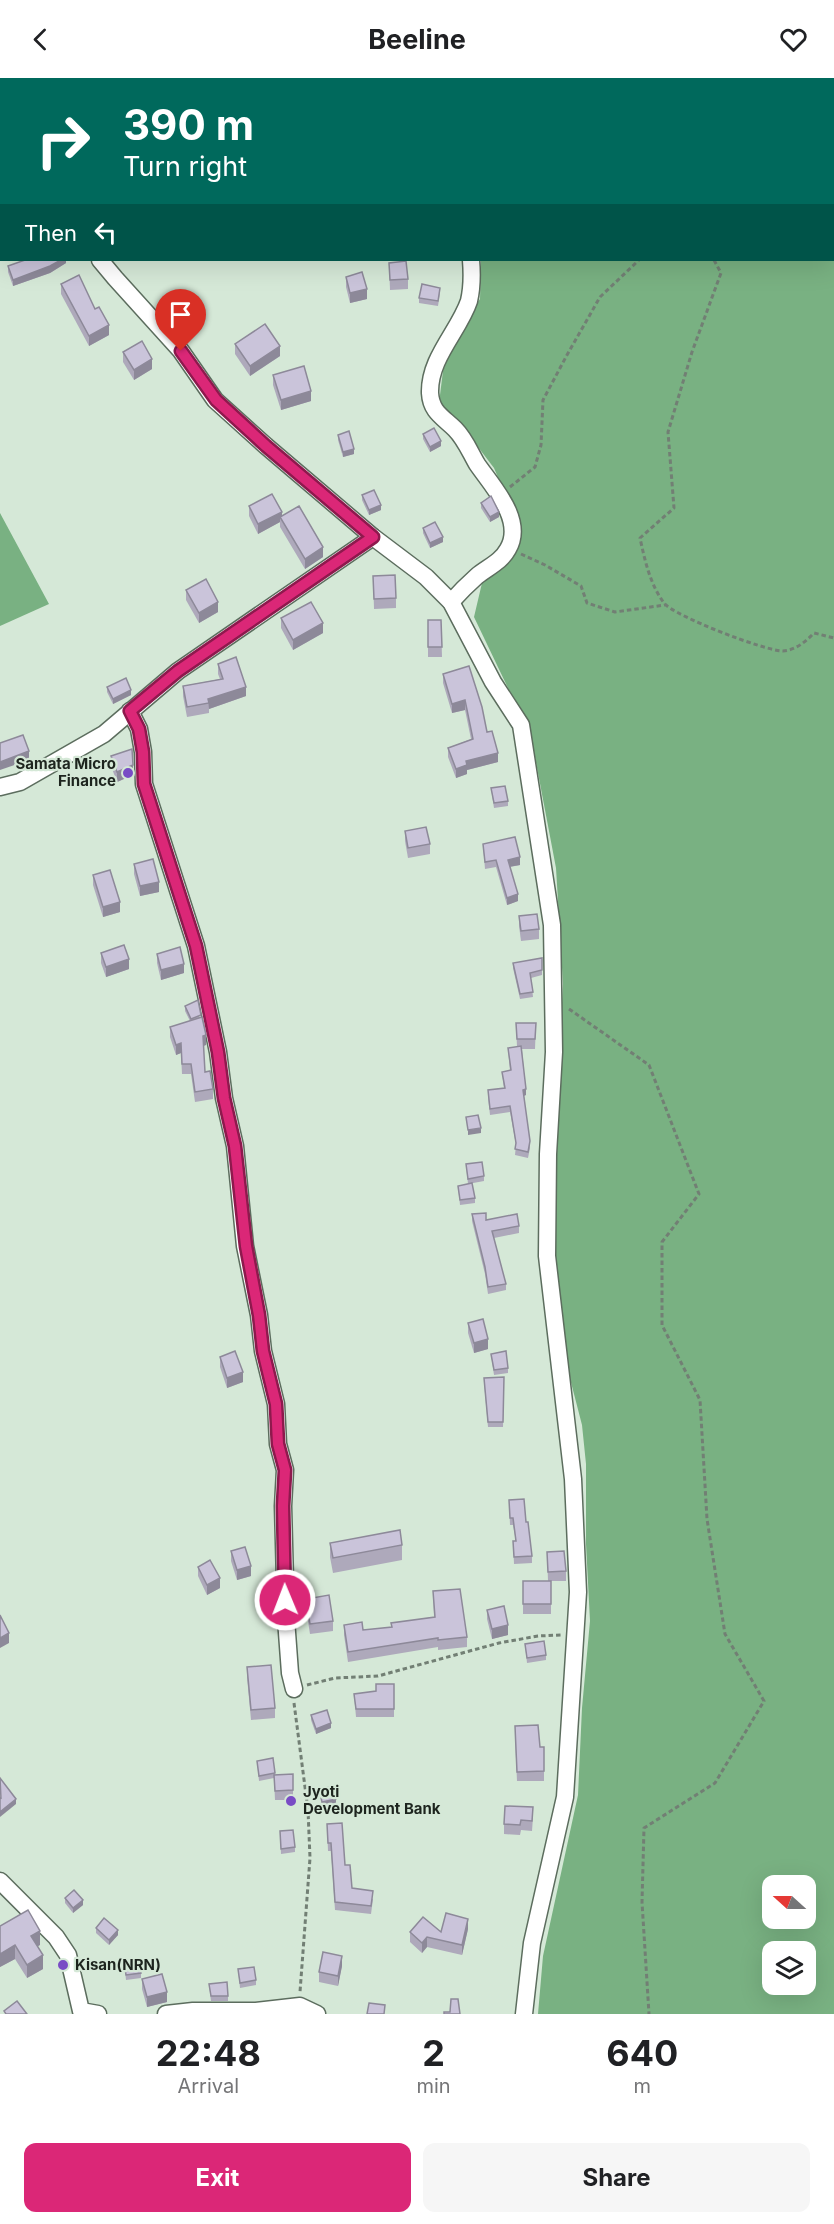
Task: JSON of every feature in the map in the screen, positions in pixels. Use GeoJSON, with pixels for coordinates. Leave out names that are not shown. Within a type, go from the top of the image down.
{"type":"FeatureCollection","features":[{"type":"Feature","properties":{"kind":"street"},"geometry":{"type":"LineString","coordinates":[[101,261],[181,351],[216,400],[373,537],[426,577],[451,602],[493,682],[521,724],[552,925],[554,1052],[548,1154],[547,1256],[573,1479],[578,1592],[565,1797],[532,1943],[524,2014]]}},
{"type":"Feature","properties":{"kind":"street"},"geometry":{"type":"LineString","coordinates":[[451,602],[477,576],[500,560],[514,536],[510,516],[500,495],[476,462],[464,440],[431,405],[430,390],[434,371],[444,345],[464,313],[470,298],[471,261]]}},
{"type":"Feature","properties":{"kind":"street"},"geometry":{"type":"LineString","coordinates":[[0,787],[20,782],[104,734],[178,671],[373,537]]}},
{"type":"Feature","properties":{"kind":"street"},"geometry":{"type":"LineString","coordinates":[[130,711],[139,729],[143,752],[144,784],[196,946],[235,1146],[246,1246],[259,1315],[263,1351],[276,1404],[278,1444],[285,1470],[283,1506],[286,1619],[290,1673],[294,1689]]}},
{"type":"Feature","properties":{"kind":"street"},"geometry":{"type":"LineString","coordinates":[[0,1881],[56,1936],[68,1955],[78,2012],[98,2014]]}},
{"type":"Feature","properties":{"kind":"street"},"geometry":{"type":"LineString","coordinates":[[166,2014],[193,2011],[256,2011],[300,2006],[317,2014]]}},
{"type":"Feature","properties":{"kind":"path"},"geometry":{"type":"LineString","coordinates":[[500,495],[535,467],[541,445],[543,400],[600,297],[638,261]]}},
{"type":"Feature","properties":{"kind":"path"},"geometry":{"type":"LineString","coordinates":[[665,605],[647,569],[640,538],[674,508],[668,432],[692,352],[721,273],[715,261]]}},
{"type":"Feature","properties":{"kind":"path"},"geometry":{"type":"LineString","coordinates":[[508,549],[545,565],[581,586],[587,603],[615,612],[665,605],[712,629],[753,644],[782,651],[801,646],[814,633],[834,638]]}},
{"type":"Feature","properties":{"kind":"path"},"geometry":{"type":"LineString","coordinates":[[553,998],[649,1065],[699,1194],[662,1242],[662,1325],[700,1400],[707,1519],[725,1634],[764,1701],[716,1783],[644,1828],[642,1902],[649,2014]]}},
{"type":"Feature","properties":{"kind":"path"},"geometry":{"type":"LineString","coordinates":[[300,2006],[310,1858],[308,1810],[300,1761],[294,1689],[335,1678],[378,1676],[538,1636],[575,1635]]}},
{"type":"Feature","properties":{"kind":"green space"},"geometry":{"type":"Polygon","coordinates":[[[481,261],[834,261],[834,2014],[538,2014],[543,1956],[578,1795],[582,1708],[590,1621],[586,1544],[586,1464],[582,1425],[566,1363],[557,1299],[554,1234],[557,1097],[563,984],[556,868],[531,736],[474,617],[482,583],[515,518],[494,468],[462,426],[439,403],[443,371],[459,327],[480,299],[481,261]]]}},
{"type":"Feature","properties":{"kind":"green space"},"geometry":{"type":"Polygon","coordinates":[[[0,513],[49,604],[0,626],[0,513]]]}},
{"type":"Feature","properties":{"kind":"building"},"geometry":{"type":"Polygon","coordinates":[[[22,261],[59,261],[13,280],[8,266],[22,261]]]}},
{"type":"Feature","properties":{"kind":"building"},"geometry":{"type":"Polygon","coordinates":[[[406,261],[408,279],[390,280],[389,263],[406,261]]]}},
{"type":"Feature","properties":{"kind":"building"},"geometry":{"type":"Polygon","coordinates":[[[362,272],[367,289],[350,293],[346,277],[362,272]]]}},
{"type":"Feature","properties":{"kind":"building"},"geometry":{"type":"Polygon","coordinates":[[[79,275],[95,309],[99,307],[109,325],[89,336],[61,284],[79,275]]]}},
{"type":"Feature","properties":{"kind":"building"},"geometry":{"type":"Polygon","coordinates":[[[422,284],[440,288],[438,301],[419,298],[422,284]]]}},
{"type":"Feature","properties":{"kind":"building"},"geometry":{"type":"Polygon","coordinates":[[[265,324],[280,346],[250,366],[235,344],[265,324]]]}},
{"type":"Feature","properties":{"kind":"building"},"geometry":{"type":"Polygon","coordinates":[[[142,341],[152,359],[134,370],[123,352],[142,341]]]}},
{"type":"Feature","properties":{"kind":"building"},"geometry":{"type":"Polygon","coordinates":[[[304,366],[311,391],[281,400],[273,375],[304,366]]]}},
{"type":"Feature","properties":{"kind":"building"},"geometry":{"type":"Polygon","coordinates":[[[434,428],[441,441],[430,447],[423,434],[434,428]]]}},
{"type":"Feature","properties":{"kind":"building"},"geometry":{"type":"Polygon","coordinates":[[[349,431],[354,449],[343,452],[338,435],[349,431]]]}},
{"type":"Feature","properties":{"kind":"building"},"geometry":{"type":"Polygon","coordinates":[[[374,490],[381,505],[369,510],[362,495],[374,490]]]}},
{"type":"Feature","properties":{"kind":"building"},"geometry":{"type":"Polygon","coordinates":[[[272,494],[282,512],[258,524],[249,506],[272,494]]]}},
{"type":"Feature","properties":{"kind":"building"},"geometry":{"type":"Polygon","coordinates":[[[491,496],[499,512],[490,517],[481,503],[491,496]]]}},
{"type":"Feature","properties":{"kind":"building"},"geometry":{"type":"Polygon","coordinates":[[[299,506],[323,547],[305,559],[280,517],[299,506]]]}},
{"type":"Feature","properties":{"kind":"building"},"geometry":{"type":"Polygon","coordinates":[[[435,522],[443,537],[430,543],[423,528],[435,522]]]}},
{"type":"Feature","properties":{"kind":"building"},"geometry":{"type":"Polygon","coordinates":[[[395,575],[396,598],[374,599],[373,576],[395,575]]]}},
{"type":"Feature","properties":{"kind":"building"},"geometry":{"type":"Polygon","coordinates":[[[206,579],[218,602],[199,613],[186,590],[206,579]]]}},
{"type":"Feature","properties":{"kind":"building"},"geometry":{"type":"Polygon","coordinates":[[[311,602],[323,623],[293,640],[281,618],[311,602]]]}},
{"type":"Feature","properties":{"kind":"building"},"geometry":{"type":"Polygon","coordinates":[[[428,620],[441,620],[442,647],[428,647],[428,620]]]}},
{"type":"Feature","properties":{"kind":"building"},"geometry":{"type":"Polygon","coordinates":[[[236,657],[246,687],[208,699],[209,703],[187,707],[183,686],[223,679],[218,664],[236,657]]]}},
{"type":"Feature","properties":{"kind":"building"},"geometry":{"type":"Polygon","coordinates":[[[469,666],[487,732],[492,731],[498,753],[466,761],[467,765],[456,769],[448,748],[473,739],[465,700],[452,704],[443,674],[469,666]]]}},
{"type":"Feature","properties":{"kind":"building"},"geometry":{"type":"Polygon","coordinates":[[[126,678],[131,690],[113,699],[107,687],[126,678]]]}},
{"type":"Feature","properties":{"kind":"building"},"geometry":{"type":"Polygon","coordinates":[[[23,735],[29,751],[0,762],[0,743],[23,735]]]}},
{"type":"Feature","properties":{"kind":"building"},"geometry":{"type":"Polygon","coordinates":[[[132,749],[133,765],[117,772],[111,756],[132,749]]]}},
{"type":"Feature","properties":{"kind":"building"},"geometry":{"type":"Polygon","coordinates":[[[505,786],[508,801],[494,803],[491,788],[505,786]]]}},
{"type":"Feature","properties":{"kind":"building"},"geometry":{"type":"Polygon","coordinates":[[[426,827],[430,844],[408,848],[405,831],[426,827]]]}},
{"type":"Feature","properties":{"kind":"building"},"geometry":{"type":"Polygon","coordinates":[[[515,837],[520,857],[508,860],[518,894],[507,898],[496,860],[485,862],[483,844],[515,837]]]}},
{"type":"Feature","properties":{"kind":"building"},"geometry":{"type":"Polygon","coordinates":[[[153,859],[159,882],[140,886],[134,864],[153,859]]]}},
{"type":"Feature","properties":{"kind":"building"},"geometry":{"type":"Polygon","coordinates":[[[110,870],[120,902],[103,907],[93,875],[110,870]]]}},
{"type":"Feature","properties":{"kind":"building"},"geometry":{"type":"Polygon","coordinates":[[[537,914],[539,929],[521,931],[519,916],[537,914]]]}},
{"type":"Feature","properties":{"kind":"building"},"geometry":{"type":"Polygon","coordinates":[[[124,945],[129,959],[106,967],[101,953],[124,945]]]}},
{"type":"Feature","properties":{"kind":"building"},"geometry":{"type":"Polygon","coordinates":[[[180,947],[184,964],[161,970],[157,954],[180,947]]]}},
{"type":"Feature","properties":{"kind":"building"},"geometry":{"type":"Polygon","coordinates":[[[542,958],[542,970],[530,973],[533,992],[520,994],[513,963],[542,958]]]}},
{"type":"Feature","properties":{"kind":"building"},"geometry":{"type":"Polygon","coordinates":[[[198,1000],[201,1015],[191,1019],[185,1006],[198,1000]]]}},
{"type":"Feature","properties":{"kind":"building"},"geometry":{"type":"Polygon","coordinates":[[[202,1017],[206,1035],[203,1036],[205,1072],[210,1071],[213,1089],[195,1092],[191,1064],[182,1064],[181,1043],[176,1045],[170,1027],[202,1017]]]}},
{"type":"Feature","properties":{"kind":"building"},"geometry":{"type":"Polygon","coordinates":[[[516,1023],[536,1023],[535,1039],[517,1039],[516,1023]]]}},
{"type":"Feature","properties":{"kind":"building"},"geometry":{"type":"Polygon","coordinates":[[[521,1046],[526,1089],[523,1090],[530,1141],[528,1152],[515,1149],[510,1106],[490,1109],[488,1090],[505,1088],[502,1072],[511,1070],[508,1048],[521,1046]]]}},
{"type":"Feature","properties":{"kind":"building"},"geometry":{"type":"Polygon","coordinates":[[[478,1115],[481,1128],[468,1130],[466,1117],[478,1115]]]}},
{"type":"Feature","properties":{"kind":"building"},"geometry":{"type":"Polygon","coordinates":[[[482,1162],[484,1176],[468,1179],[466,1164],[482,1162]]]}},
{"type":"Feature","properties":{"kind":"building"},"geometry":{"type":"Polygon","coordinates":[[[472,1183],[475,1198],[460,1200],[458,1186],[472,1183]]]}},
{"type":"Feature","properties":{"kind":"building"},"geometry":{"type":"Polygon","coordinates":[[[486,1213],[486,1220],[517,1214],[519,1226],[492,1231],[506,1284],[488,1287],[472,1214],[486,1213]]]}},
{"type":"Feature","properties":{"kind":"building"},"geometry":{"type":"Polygon","coordinates":[[[483,1319],[488,1339],[474,1343],[468,1323],[483,1319]]]}},
{"type":"Feature","properties":{"kind":"building"},"geometry":{"type":"Polygon","coordinates":[[[235,1351],[243,1372],[227,1378],[220,1357],[235,1351]]]}},
{"type":"Feature","properties":{"kind":"building"},"geometry":{"type":"Polygon","coordinates":[[[506,1351],[508,1368],[494,1370],[491,1354],[506,1351]]]}},
{"type":"Feature","properties":{"kind":"building"},"geometry":{"type":"Polygon","coordinates":[[[504,1377],[503,1422],[488,1422],[484,1378],[504,1377]]]}},
{"type":"Feature","properties":{"kind":"building"},"geometry":{"type":"Polygon","coordinates":[[[524,1499],[532,1556],[514,1557],[513,1541],[516,1541],[513,1518],[510,1518],[509,1500],[524,1499]]]}},
{"type":"Feature","properties":{"kind":"building"},"geometry":{"type":"Polygon","coordinates":[[[400,1530],[402,1545],[333,1558],[330,1543],[400,1530]]]}},
{"type":"Feature","properties":{"kind":"building"},"geometry":{"type":"Polygon","coordinates":[[[245,1547],[251,1566],[237,1570],[231,1551],[245,1547]]]}},
{"type":"Feature","properties":{"kind":"building"},"geometry":{"type":"Polygon","coordinates":[[[564,1551],[566,1571],[548,1572],[547,1552],[564,1551]]]}},
{"type":"Feature","properties":{"kind":"building"},"geometry":{"type":"Polygon","coordinates":[[[210,1560],[220,1578],[207,1585],[198,1567],[210,1560]]]}},
{"type":"Feature","properties":{"kind":"building"},"geometry":{"type":"Polygon","coordinates":[[[523,1581],[551,1581],[551,1604],[523,1604],[523,1581]]]}},
{"type":"Feature","properties":{"kind":"building"},"geometry":{"type":"Polygon","coordinates":[[[460,1589],[467,1637],[438,1640],[438,1638],[348,1652],[344,1625],[362,1622],[363,1630],[392,1627],[391,1623],[435,1617],[433,1591],[460,1589]]]}},
{"type":"Feature","properties":{"kind":"building"},"geometry":{"type":"Polygon","coordinates":[[[329,1595],[333,1621],[310,1624],[306,1599],[329,1595]]]}},
{"type":"Feature","properties":{"kind":"building"},"geometry":{"type":"Polygon","coordinates":[[[504,1606],[508,1625],[492,1629],[487,1610],[504,1606]]]}},
{"type":"Feature","properties":{"kind":"building"},"geometry":{"type":"Polygon","coordinates":[[[0,1615],[9,1633],[0,1638],[0,1615]]]}},
{"type":"Feature","properties":{"kind":"building"},"geometry":{"type":"Polygon","coordinates":[[[544,1641],[546,1655],[527,1658],[525,1644],[544,1641]]]}},
{"type":"Feature","properties":{"kind":"building"},"geometry":{"type":"Polygon","coordinates":[[[271,1665],[275,1708],[251,1710],[247,1667],[271,1665]]]}},
{"type":"Feature","properties":{"kind":"building"},"geometry":{"type":"Polygon","coordinates":[[[376,1684],[394,1684],[394,1709],[356,1709],[354,1694],[376,1691],[376,1684]]]}},
{"type":"Feature","properties":{"kind":"building"},"geometry":{"type":"Polygon","coordinates":[[[327,1710],[331,1723],[316,1729],[311,1715],[327,1710]]]}},
{"type":"Feature","properties":{"kind":"building"},"geometry":{"type":"Polygon","coordinates":[[[538,1725],[540,1747],[544,1747],[544,1771],[517,1772],[515,1726],[538,1725]]]}},
{"type":"Feature","properties":{"kind":"building"},"geometry":{"type":"Polygon","coordinates":[[[273,1758],[275,1773],[259,1776],[257,1761],[273,1758]]]}},
{"type":"Feature","properties":{"kind":"building"},"geometry":{"type":"Polygon","coordinates":[[[293,1774],[293,1790],[275,1791],[274,1775],[293,1774]]]}},
{"type":"Feature","properties":{"kind":"building"},"geometry":{"type":"Polygon","coordinates":[[[0,1778],[16,1799],[0,1812],[0,1797],[1,1799],[0,1778]]]}},
{"type":"Feature","properties":{"kind":"building"},"geometry":{"type":"Polygon","coordinates":[[[333,1786],[336,1799],[322,1802],[319,1789],[333,1786]]]}},
{"type":"Feature","properties":{"kind":"building"},"geometry":{"type":"Polygon","coordinates":[[[505,1806],[533,1807],[532,1821],[521,1820],[520,1825],[504,1824],[505,1806]]]}},
{"type":"Feature","properties":{"kind":"building"},"geometry":{"type":"Polygon","coordinates":[[[342,1823],[345,1865],[350,1865],[352,1888],[373,1891],[371,1906],[335,1902],[331,1843],[328,1843],[327,1824],[342,1823]]]}},
{"type":"Feature","properties":{"kind":"building"},"geometry":{"type":"Polygon","coordinates":[[[293,1830],[295,1847],[281,1849],[280,1831],[293,1830]]]}},
{"type":"Feature","properties":{"kind":"building"},"geometry":{"type":"Polygon","coordinates":[[[74,1890],[83,1900],[73,1908],[65,1898],[74,1890]]]}},
{"type":"Feature","properties":{"kind":"building"},"geometry":{"type":"Polygon","coordinates":[[[28,1910],[40,1931],[31,1936],[43,1955],[27,1965],[15,1945],[0,1954],[0,1926],[28,1910]]]}},
{"type":"Feature","properties":{"kind":"building"},"geometry":{"type":"Polygon","coordinates":[[[446,1913],[468,1919],[462,1945],[427,1937],[422,1943],[410,1932],[423,1917],[441,1932],[446,1913]]]}},
{"type":"Feature","properties":{"kind":"building"},"geometry":{"type":"Polygon","coordinates":[[[104,1918],[118,1930],[109,1940],[96,1928],[104,1918]]]}},
{"type":"Feature","properties":{"kind":"building"},"geometry":{"type":"Polygon","coordinates":[[[323,1952],[342,1956],[338,1976],[319,1972],[323,1952]]]}},
{"type":"Feature","properties":{"kind":"building"},"geometry":{"type":"Polygon","coordinates":[[[139,1958],[141,1973],[126,1975],[124,1961],[139,1958]]]}},
{"type":"Feature","properties":{"kind":"building"},"geometry":{"type":"Polygon","coordinates":[[[254,1967],[256,1980],[240,1983],[238,1969],[254,1967]]]}},
{"type":"Feature","properties":{"kind":"building"},"geometry":{"type":"Polygon","coordinates":[[[162,1974],[167,1992],[147,1997],[142,1979],[162,1974]]]}},
{"type":"Feature","properties":{"kind":"building"},"geometry":{"type":"Polygon","coordinates":[[[227,1982],[228,1996],[211,1996],[209,1984],[227,1982]]]}},
{"type":"Feature","properties":{"kind":"building"},"geometry":{"type":"Polygon","coordinates":[[[451,1999],[458,1999],[460,2014],[444,2014],[444,2012],[450,2012],[451,1999]]]}},
{"type":"Feature","properties":{"kind":"building"},"geometry":{"type":"Polygon","coordinates":[[[17,2001],[27,2014],[6,2014],[4,2011],[17,2001]]]}},
{"type":"Feature","properties":{"kind":"building"},"geometry":{"type":"Polygon","coordinates":[[[369,2003],[385,2005],[384,2014],[367,2014],[369,2003]]]}},
{"type":"Feature","properties":{"kind":"place","name":"Samata Micro Finance"},"geometry":{"type":"Point","coordinates":[128,773]}},
{"type":"Feature","properties":{"kind":"place","name":"Jyoti Development Bank"},"geometry":{"type":"Point","coordinates":[291,1801]}},
{"type":"Feature","properties":{"kind":"place","name":"Kisan(NRN)"},"geometry":{"type":"Point","coordinates":[63,1965]}},
{"type":"Feature","properties":{"kind":"route"},"geometry":{"type":"LineString","coordinates":[[181,351],[216,400],[373,537],[178,671],[130,711],[139,729],[143,752],[144,784],[196,946],[235,1146],[246,1246],[254,1284],[263,1351],[272,1380],[276,1404],[280,1457],[285,1470],[286,1486],[283,1506],[285,1600]]}}]}
